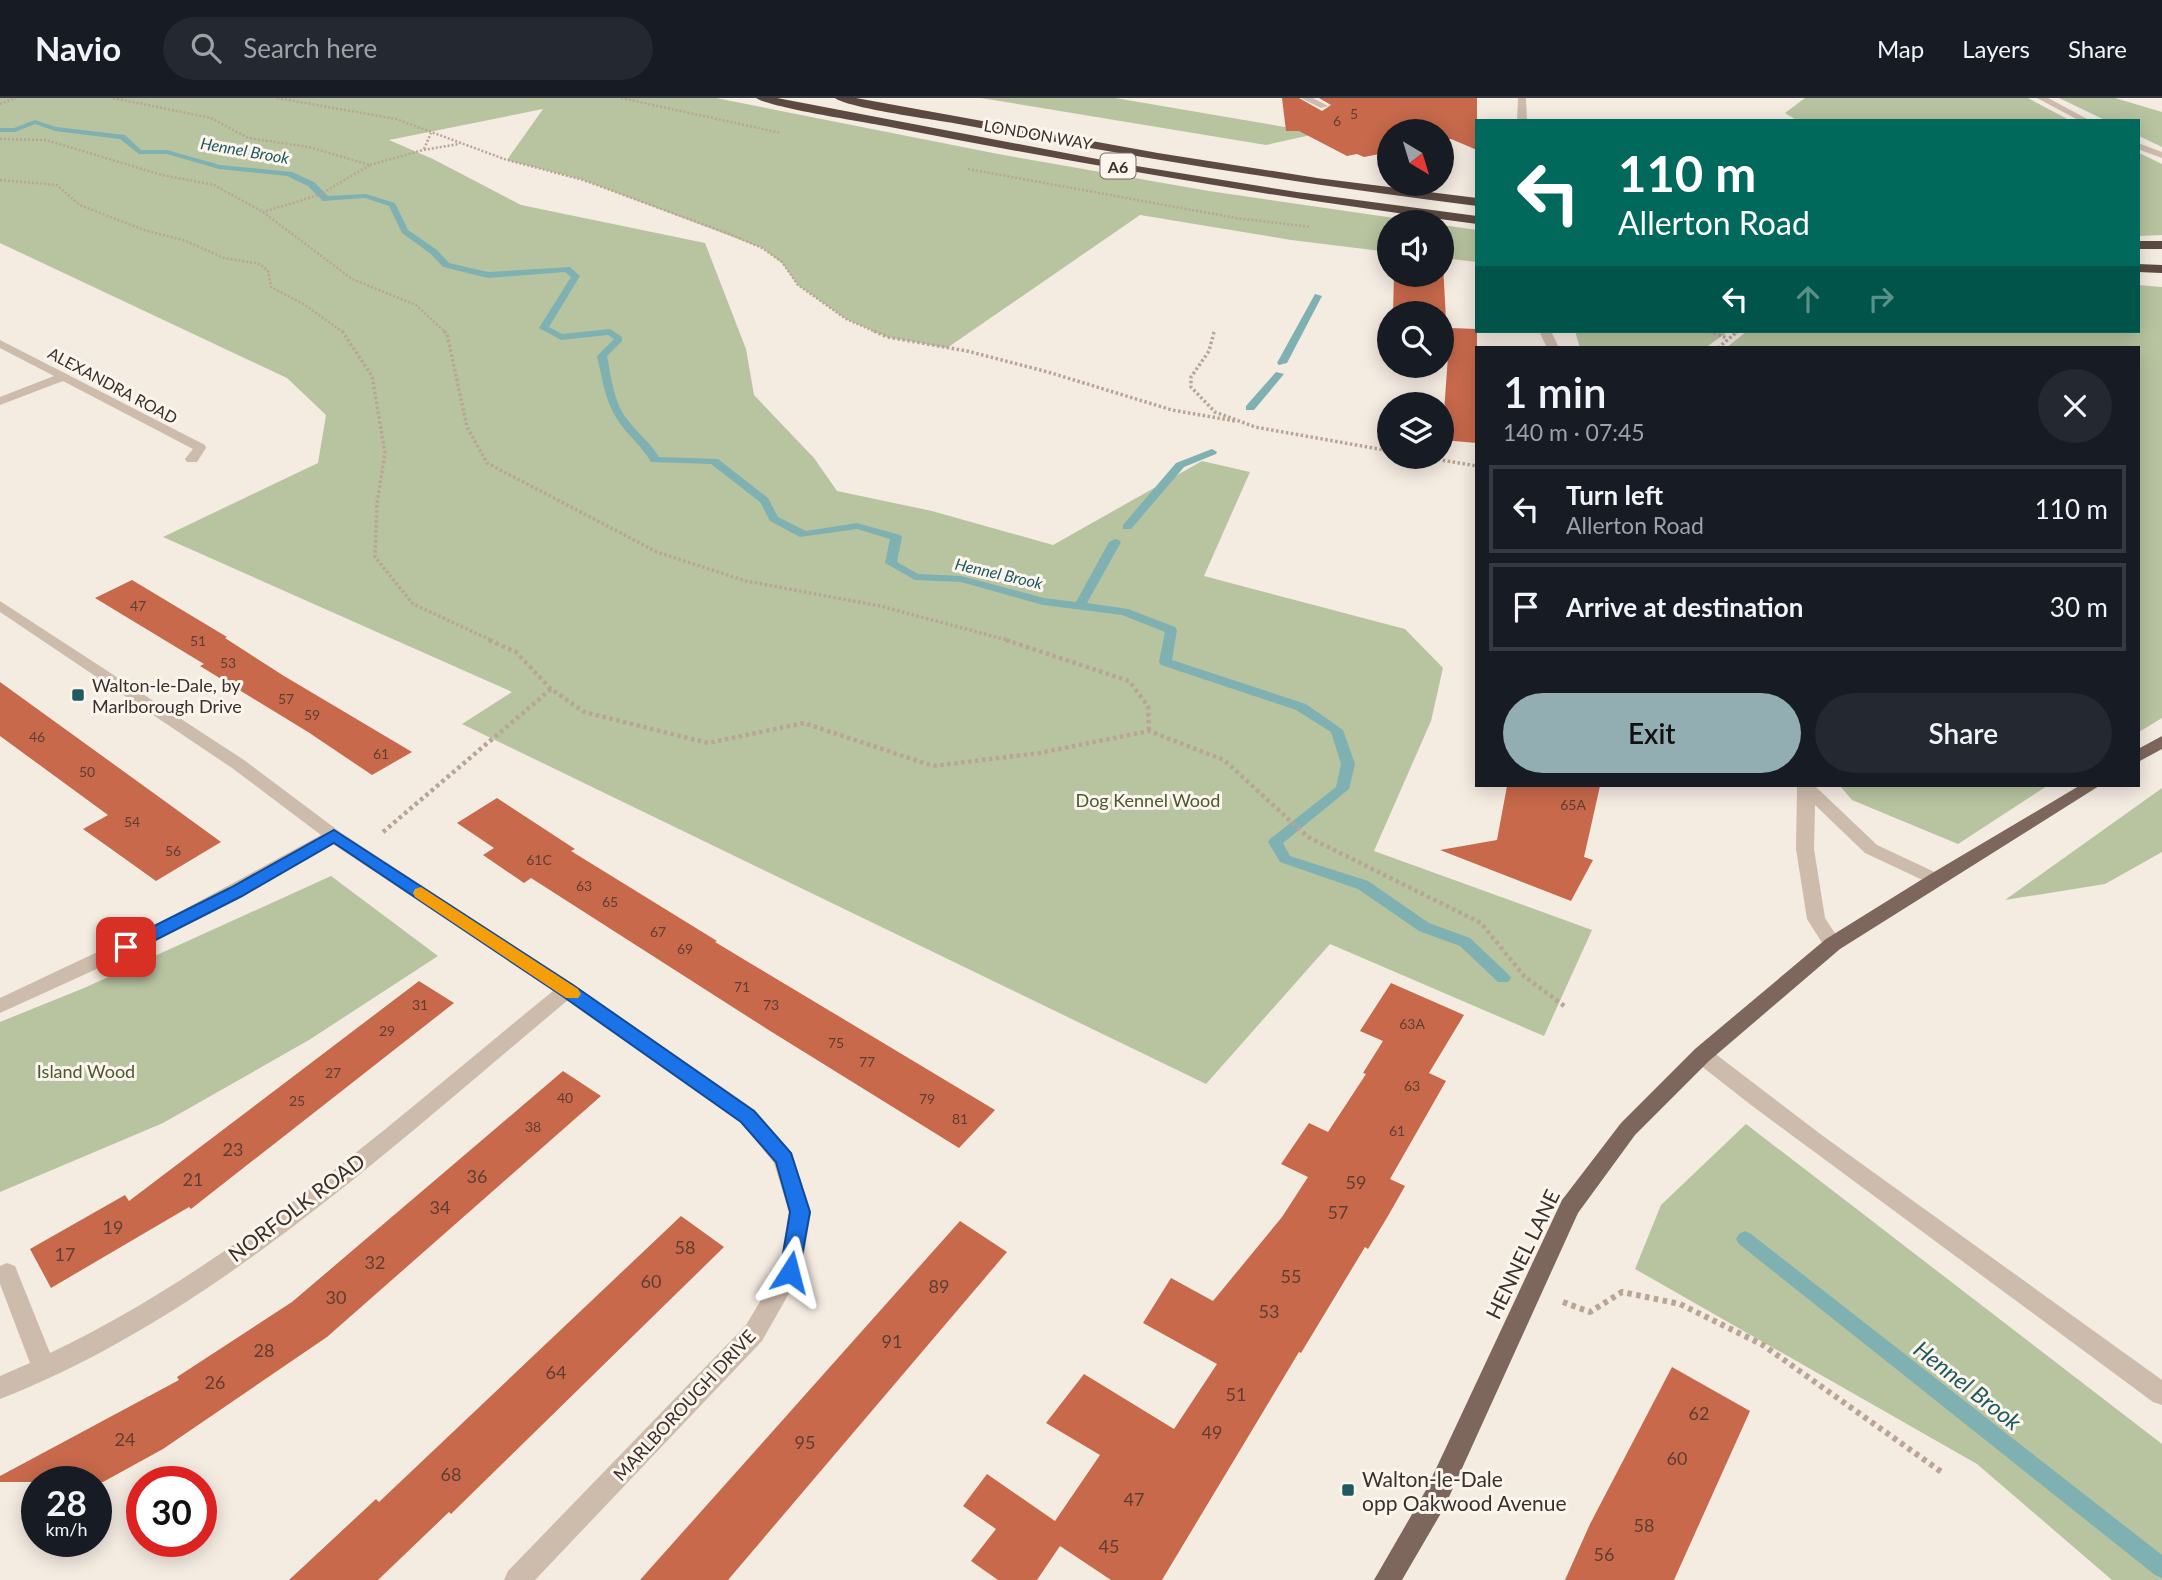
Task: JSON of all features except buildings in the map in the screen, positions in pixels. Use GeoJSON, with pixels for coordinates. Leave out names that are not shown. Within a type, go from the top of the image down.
{"type":"FeatureCollection","features":[{"type":"Feature","properties":{"kind":"highway","name":"LONDON WAY"},"geometry":{"type":"LineString","coordinates":[[761,98],[1151,172],[1475,219]]}},
{"type":"Feature","properties":{"kind":"highway","name":"LONDON WAY"},"geometry":{"type":"LineString","coordinates":[[840,98],[1161,157],[1341,185],[1475,202]]}},
{"type":"Feature","properties":{"kind":"highway"},"geometry":{"type":"LineString","coordinates":[[2140,245],[2162,246]]}},
{"type":"Feature","properties":{"kind":"highway"},"geometry":{"type":"LineString","coordinates":[[2140,268],[2162,269]]}},
{"type":"Feature","properties":{"kind":"main road"},"geometry":{"type":"LineString","coordinates":[[2140,756],[2162,741]]}},
{"type":"Feature","properties":{"kind":"main road","name":"HENNEL LANE"},"geometry":{"type":"LineString","coordinates":[[1387,1580],[1435,1499],[1570,1207],[1628,1129],[1702,1055],[1833,944],[1934,879],[2089,787]]}},
{"type":"Feature","properties":{"kind":"street"},"geometry":{"type":"LineString","coordinates":[[1304,98],[1324,106]]}},
{"type":"Feature","properties":{"kind":"street"},"geometry":{"type":"LineString","coordinates":[[1522,98],[1522,119]]}},
{"type":"Feature","properties":{"kind":"street"},"geometry":{"type":"LineString","coordinates":[[2042,98],[2083,119]]}},
{"type":"Feature","properties":{"kind":"street"},"geometry":{"type":"LineString","coordinates":[[2140,147],[2162,155]]}},
{"type":"Feature","properties":{"kind":"street","name":"ALEXANDRA ROAD"},"geometry":{"type":"LineString","coordinates":[[0,343],[200,448],[192,458]]}},
{"type":"Feature","properties":{"kind":"street"},"geometry":{"type":"LineString","coordinates":[[0,401],[63,377]]}},
{"type":"Feature","properties":{"kind":"street","name":"MARLBOROUGH DRIVE"},"geometry":{"type":"LineString","coordinates":[[0,605],[238,764],[334,836],[567,990],[748,1116],[784,1159],[800,1212],[790,1272],[754,1333],[517,1580]]}},
{"type":"Feature","properties":{"kind":"street"},"geometry":{"type":"LineString","coordinates":[[1806,787],[1871,849],[1934,879]]}},
{"type":"Feature","properties":{"kind":"street"},"geometry":{"type":"LineString","coordinates":[[1806,787],[1805,849],[1816,919],[1833,944]]}},
{"type":"Feature","properties":{"kind":"street"},"geometry":{"type":"LineString","coordinates":[[0,1006],[62,980],[236,892],[334,836]]}},
{"type":"Feature","properties":{"kind":"street","name":"NORFOLK ROAD"},"geometry":{"type":"LineString","coordinates":[[0,1388],[44,1368],[168,1301],[291,1215],[567,990]]}},
{"type":"Feature","properties":{"kind":"street"},"geometry":{"type":"LineString","coordinates":[[1702,1055],[1767,1107],[2078,1328],[2162,1394]]}},
{"type":"Feature","properties":{"kind":"street"},"geometry":{"type":"LineString","coordinates":[[7,1273],[44,1368]]}},
{"type":"Feature","properties":{"kind":"path"},"geometry":{"type":"LineString","coordinates":[[0,104],[16,98]]}},
{"type":"Feature","properties":{"kind":"path"},"geometry":{"type":"LineString","coordinates":[[113,98],[211,118],[248,138],[309,147],[370,165]]}},
{"type":"Feature","properties":{"kind":"path"},"geometry":{"type":"LineString","coordinates":[[278,98],[396,119],[460,144],[534,168],[583,180],[762,247],[782,262],[798,285],[846,319],[887,337],[967,351],[1048,372],[1172,410],[1377,449]]}},
{"type":"Feature","properties":{"kind":"path"},"geometry":{"type":"LineString","coordinates":[[423,150],[431,133]]}},
{"type":"Feature","properties":{"kind":"path"},"geometry":{"type":"LineString","coordinates":[[0,139],[46,140],[162,175],[214,185],[263,212],[352,279],[416,305],[447,334],[467,427],[487,463],[657,552],[746,581],[880,606],[988,634],[1129,681],[1148,706],[1149,731]]}},
{"type":"Feature","properties":{"kind":"path"},"geometry":{"type":"LineString","coordinates":[[263,212],[307,202],[344,185],[370,165],[423,150],[460,144]]}},
{"type":"Feature","properties":{"kind":"path"},"geometry":{"type":"LineString","coordinates":[[0,180],[57,186],[80,205],[144,230],[186,241],[224,258],[260,264],[268,271],[271,287],[305,305],[344,332],[372,376],[385,453],[377,503],[375,557],[413,604],[516,652],[551,689],[584,712],[708,743],[804,723],[933,766],[1039,753],[1149,731],[1224,761],[1303,832],[1480,923],[1524,976],[1567,1008]]}},
{"type":"Feature","properties":{"kind":"path"},"geometry":{"type":"LineString","coordinates":[[1214,332],[1209,351],[1191,377],[1191,387],[1215,412],[1235,421]]}},
{"type":"Feature","properties":{"kind":"path"},"geometry":{"type":"LineString","coordinates":[[1713,333],[1727,338]]}},
{"type":"Feature","properties":{"kind":"path"},"geometry":{"type":"LineString","coordinates":[[1720,346],[1735,333]]}},
{"type":"Feature","properties":{"kind":"path"},"geometry":{"type":"LineString","coordinates":[[1454,462],[1475,466]]}},
{"type":"Feature","properties":{"kind":"path"},"geometry":{"type":"LineString","coordinates":[[334,836],[378,836],[551,689]]}},
{"type":"Feature","properties":{"kind":"path"},"geometry":{"type":"LineString","coordinates":[[1532,1291],[1590,1312],[1622,1292],[1680,1304],[1763,1345],[1943,1473]]}},
{"type":"Feature","properties":{"kind":"green space","name":"Dog Kennel Wood"},"geometry":{"type":"Polygon","coordinates":[[[0,98],[716,98],[998,154],[1209,191],[1377,215],[1377,251],[1291,240],[1140,215],[947,348],[887,337],[846,319],[798,285],[782,263],[762,248],[583,180],[507,160],[543,109],[389,140],[433,159],[521,205],[705,243],[746,349],[754,395],[814,458],[837,491],[932,511],[1053,545],[1202,461],[1250,472],[1204,576],[1405,629],[1443,668],[1431,721],[1374,851],[1592,930],[1544,1036],[1330,944],[1206,1084],[462,724],[512,692],[163,537],[318,463],[326,415],[287,378],[0,243],[0,98]]]}},
{"type":"Feature","properties":{"kind":"green space"},"geometry":{"type":"Polygon","coordinates":[[[981,98],[1115,98],[1320,133],[1266,145],[981,98]]]}},
{"type":"Feature","properties":{"kind":"green space"},"geometry":{"type":"Polygon","coordinates":[[[1805,98],[2028,98],[2067,119],[1795,119],[1785,113],[1805,98]]]}},
{"type":"Feature","properties":{"kind":"green space"},"geometry":{"type":"Polygon","coordinates":[[[2059,98],[2115,98],[2162,112],[2162,147],[2140,136],[2140,119],[2103,119],[2059,98]]]}},
{"type":"Feature","properties":{"kind":"green space"},"geometry":{"type":"Polygon","coordinates":[[[2140,153],[2162,164],[2162,235],[2140,236],[2140,153]]]}},
{"type":"Feature","properties":{"kind":"green space"},"geometry":{"type":"Polygon","coordinates":[[[1454,227],[1475,230],[1475,262],[1454,259],[1454,227]]]}},
{"type":"Feature","properties":{"kind":"green space"},"geometry":{"type":"Polygon","coordinates":[[[2140,285],[2162,287],[2162,718],[2140,731],[2140,346],[1728,346],[1745,333],[2140,333],[2140,285]]]}},
{"type":"Feature","properties":{"kind":"green space"},"geometry":{"type":"Polygon","coordinates":[[[1576,333],[1726,333],[1708,346],[1579,346],[1576,333]]]}},
{"type":"Feature","properties":{"kind":"green space"},"geometry":{"type":"Polygon","coordinates":[[[1841,787],[2045,787],[1958,844],[1852,800],[1841,787]]]}},
{"type":"Feature","properties":{"kind":"green space"},"geometry":{"type":"Polygon","coordinates":[[[2162,788],[2162,852],[2105,884],[2005,900],[2162,788]]]}},
{"type":"Feature","properties":{"kind":"green space","name":"Island Wood"},"geometry":{"type":"Polygon","coordinates":[[[331,876],[438,956],[309,1040],[163,1123],[0,1192],[0,1022],[84,988],[331,876]]]}},
{"type":"Feature","properties":{"kind":"green space"},"geometry":{"type":"Polygon","coordinates":[[[1746,1124],[2162,1444],[2162,1580],[2112,1580],[1977,1464],[1635,1269],[1661,1205],[1746,1124]]]}},
{"type":"Feature","properties":{"kind":"waterway","name":"Hennel Brook"},"geometry":{"type":"LineString","coordinates":[[0,130],[15,130],[35,122],[55,129],[122,137],[139,152],[167,152],[219,167],[289,174],[311,184],[326,199],[366,196],[392,205],[405,231],[434,252],[446,265],[488,275],[567,269],[576,276],[544,328],[561,337],[610,332],[619,339],[602,356],[613,399],[623,421],[644,443],[655,460],[714,461],[764,500],[774,519],[804,535],[857,526],[896,537],[891,563],[915,577],[961,579],[1043,601],[1124,612],[1171,630],[1165,662],[1301,707],[1337,730],[1348,764],[1342,789],[1275,842],[1285,859],[1363,885],[1424,927],[1465,942],[1503,978]]}},
{"type":"Feature","properties":{"kind":"waterway"},"geometry":{"type":"LineString","coordinates":[[1282,363],[1318,296]]}},
{"type":"Feature","properties":{"kind":"waterway"},"geometry":{"type":"LineString","coordinates":[[1250,408],[1279,374]]}},
{"type":"Feature","properties":{"kind":"waterway"},"geometry":{"type":"LineString","coordinates":[[1127,527],[1180,465],[1212,452]]}},
{"type":"Feature","properties":{"kind":"waterway"},"geometry":{"type":"LineString","coordinates":[[1080,606],[1115,542]]}},
{"type":"Feature","properties":{"kind":"waterway","name":"Hennel Brook"},"geometry":{"type":"LineString","coordinates":[[1745,1239],[2162,1568]]}},
{"type":"Feature","properties":{"kind":"slow traffic"},"geometry":{"type":"LineString","coordinates":[[421,893],[572,994]]}},
{"type":"Feature","properties":{"kind":"place","name":"Walton-le-Dale, by Marlborough Drive"},"geometry":{"type":"Point","coordinates":[78,695]}},
{"type":"Feature","properties":{"kind":"place","name":"Walton-le-Dale opp Oakwood Avenue"},"geometry":{"type":"Point","coordinates":[1348,1490]}},
{"type":"Feature","properties":{"kind":"route"},"geometry":{"type":"LineString","coordinates":[[126,947],[236,892],[334,836],[567,990],[748,1116],[784,1159],[800,1212],[790,1272]]}}]}
